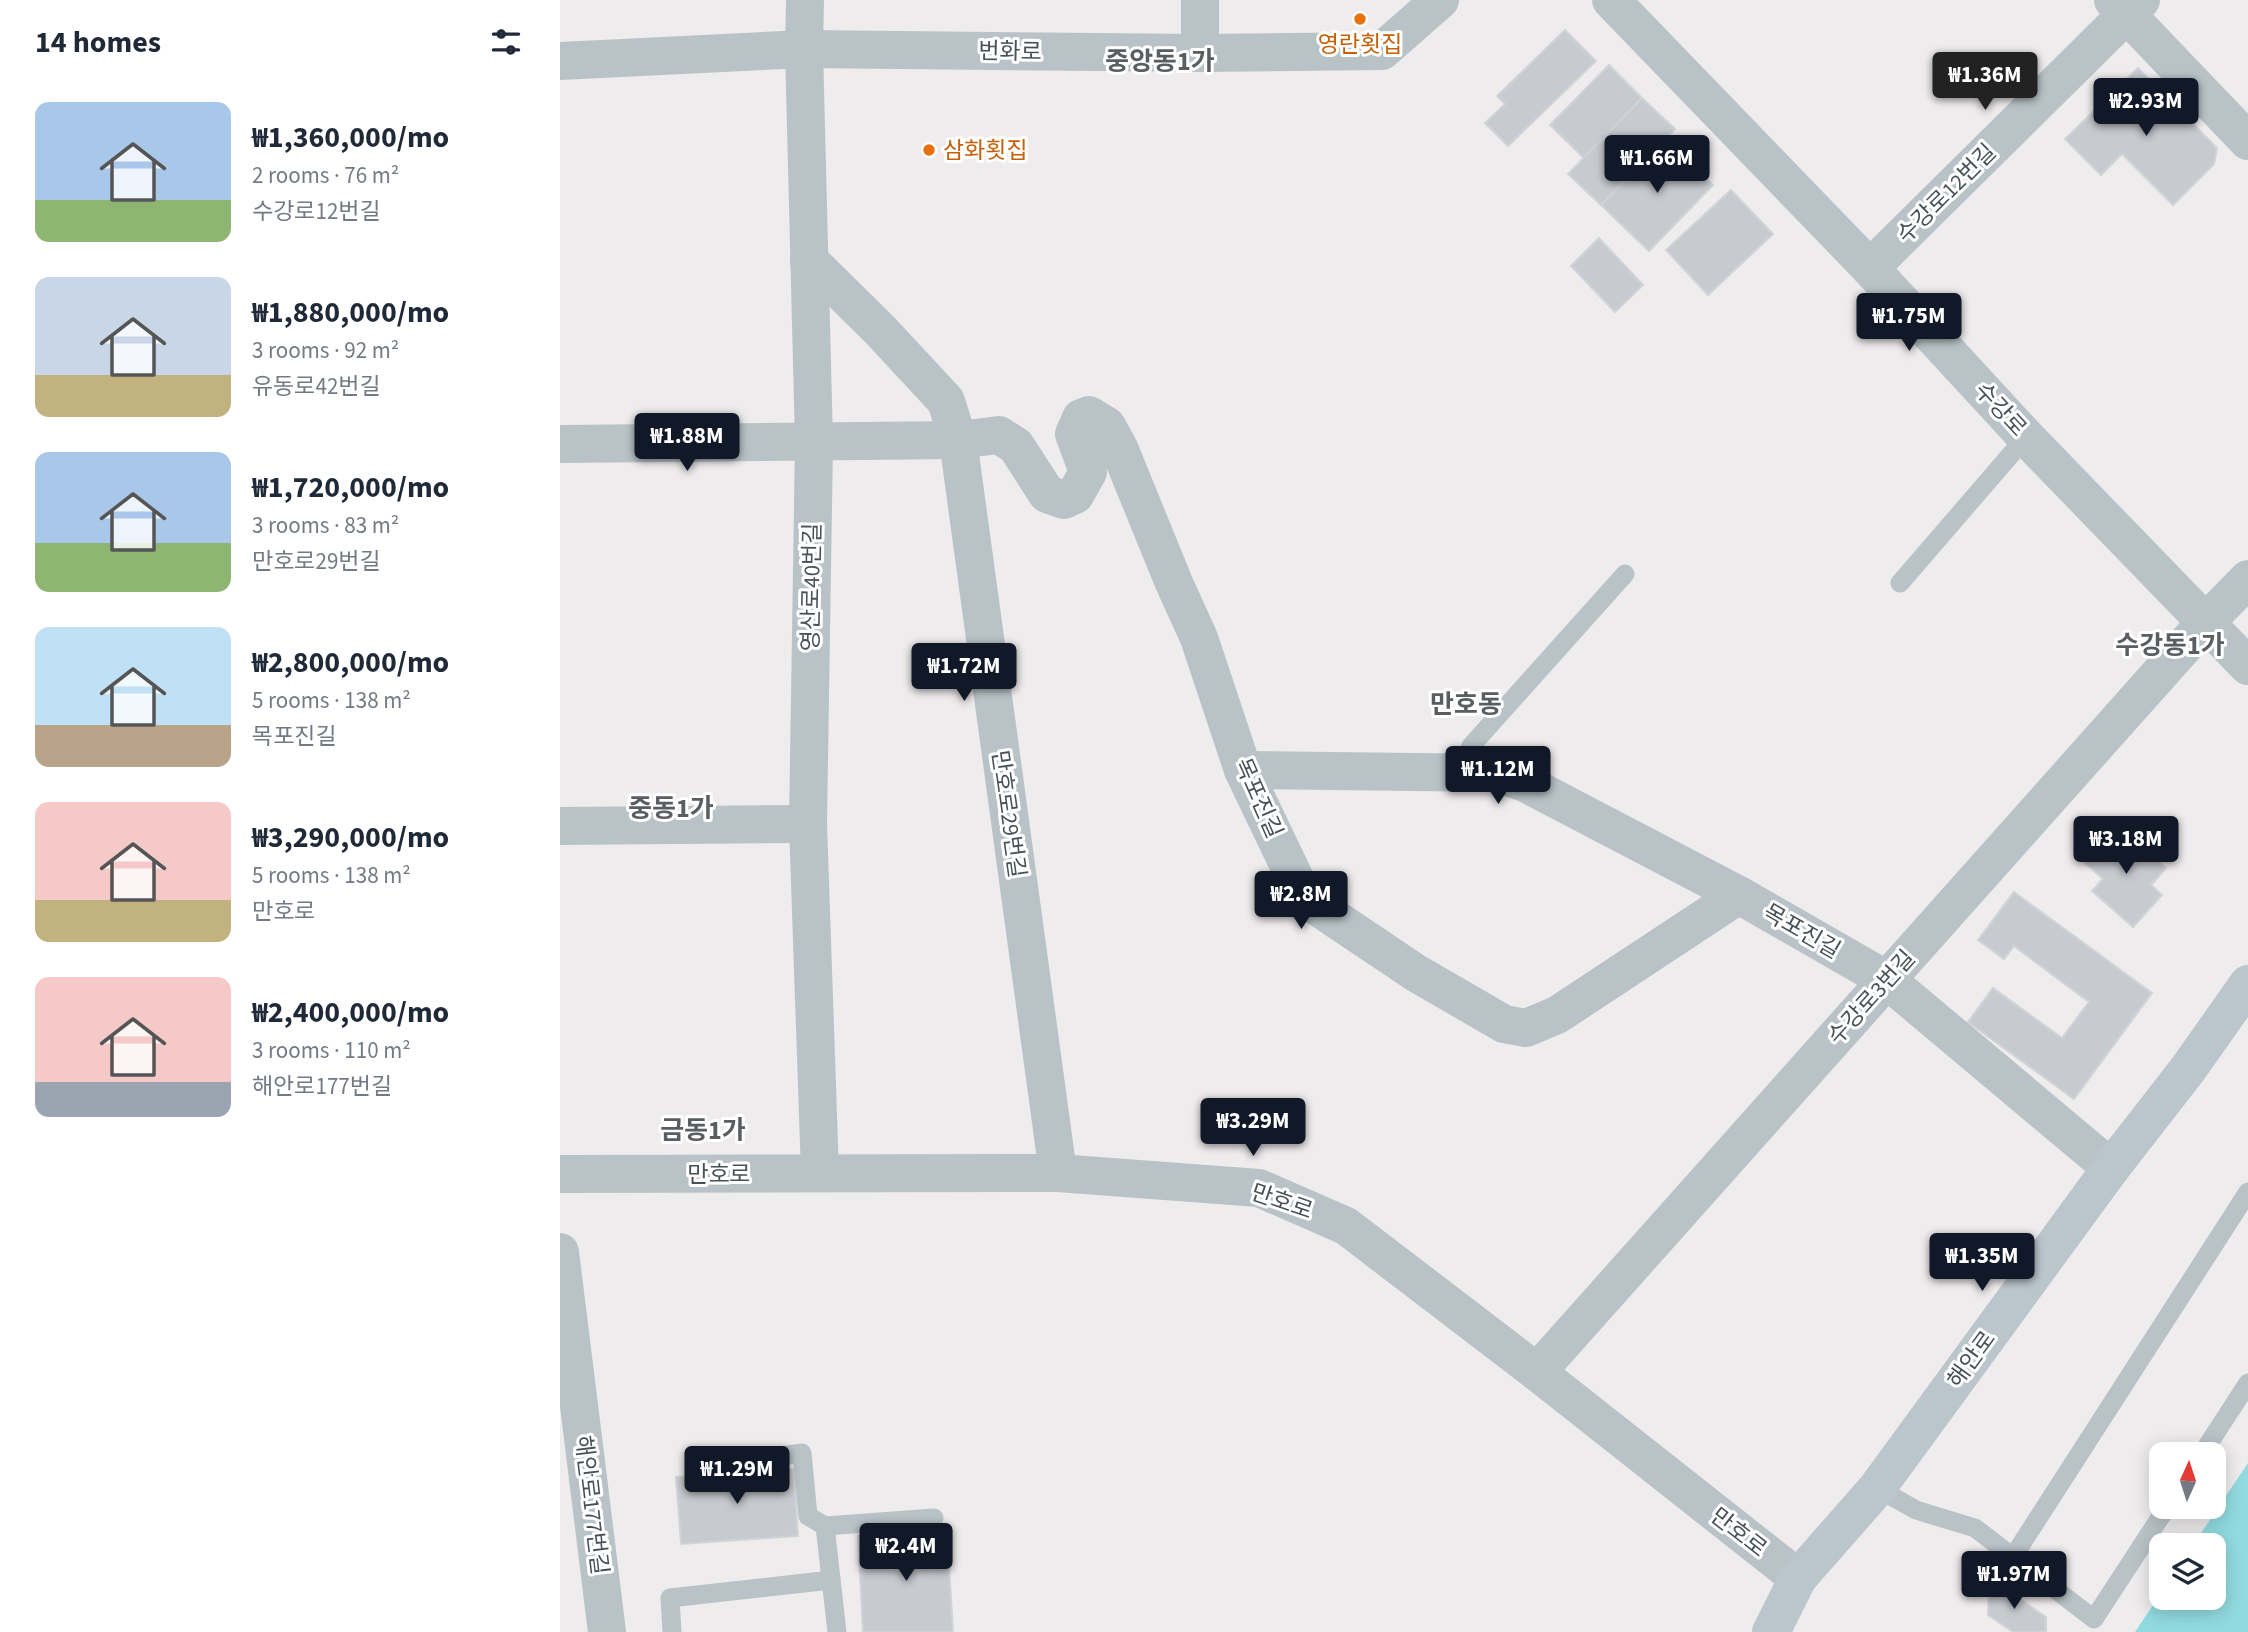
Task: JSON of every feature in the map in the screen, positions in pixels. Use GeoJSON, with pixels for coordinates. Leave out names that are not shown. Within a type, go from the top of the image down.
{"type":"FeatureCollection","features":[{"type":"Feature","properties":{"kind":"street","name":"영산로40번길"},"geometry":{"type":"LineString","coordinates":[[805,0],[814,442],[808,824],[820,1174]]}},
{"type":"Feature","properties":{"kind":"street"},"geometry":{"type":"LineString","coordinates":[[1200,0],[1200,53]]}},
{"type":"Feature","properties":{"kind":"street","name":"번화로"},"geometry":{"type":"LineString","coordinates":[[560,61],[804,49],[1200,53],[1382,51],[1440,0]]}},
{"type":"Feature","properties":{"kind":"street","name":"수강로"},"geometry":{"type":"LineString","coordinates":[[1611,0],[1870,268],[2026,437],[2248,666]]}},
{"type":"Feature","properties":{"kind":"street"},"geometry":{"type":"LineString","coordinates":[[2127,4],[2248,141]]}},
{"type":"Feature","properties":{"kind":"street","name":"수강로12번길"},"geometry":{"type":"LineString","coordinates":[[1870,268],[2127,4]]}},
{"type":"Feature","properties":{"kind":"street","name":"만호로29번길"},"geometry":{"type":"LineString","coordinates":[[809,260],[880,330],[946,401],[958,440],[1058,1173]]}},
{"type":"Feature","properties":{"kind":"street","name":"목포진길"},"geometry":{"type":"LineString","coordinates":[[958,440],[999,435],[1016,446],[1047,494],[1064,500],[1075,495],[1088,472],[1074,435],[1081,418],[1089,415],[1107,426],[1119,447],[1199,638],[1243,770],[1298,886],[1315,905],[1416,974],[1504,1024],[1526,1028],[1557,1015],[1739,895],[1886,980],[2111,1168]]}},
{"type":"Feature","properties":{"kind":"street"},"geometry":{"type":"LineString","coordinates":[[560,444],[958,440]]}},
{"type":"Feature","properties":{"kind":"street","name":"수강로3번길"},"geometry":{"type":"LineString","coordinates":[[1537,1372],[2205,623],[2248,579]]}},
{"type":"Feature","properties":{"kind":"street"},"geometry":{"type":"LineString","coordinates":[[1243,770],[1495,773],[1525,783],[1739,895]]}},
{"type":"Feature","properties":{"kind":"street"},"geometry":{"type":"LineString","coordinates":[[560,826],[808,824]]}},
{"type":"Feature","properties":{"kind":"street","name":"해안로"},"geometry":{"type":"LineString","coordinates":[[1771,1632],[1798,1578],[1877,1488],[2248,984]]}},
{"type":"Feature","properties":{"kind":"street","name":"만호로"},"geometry":{"type":"LineString","coordinates":[[560,1174],[1058,1173],[1259,1188],[1346,1226],[1537,1372],[1798,1578]]}},
{"type":"Feature","properties":{"kind":"street","name":"해안로177번길"},"geometry":{"type":"LineString","coordinates":[[560,1252],[607,1632]]}},
{"type":"Feature","properties":{"kind":"lane"},"geometry":{"type":"LineString","coordinates":[[1900,583],[2026,437]]}},
{"type":"Feature","properties":{"kind":"lane"},"geometry":{"type":"LineString","coordinates":[[1459,772],[1471,746],[1625,575]]}},
{"type":"Feature","properties":{"kind":"lane"},"geometry":{"type":"LineString","coordinates":[[2013,1557],[2248,1192]]}},
{"type":"Feature","properties":{"kind":"lane"},"geometry":{"type":"LineString","coordinates":[[2210,1442],[2248,1383]]}},
{"type":"Feature","properties":{"kind":"lane"},"geometry":{"type":"LineString","coordinates":[[773,1457],[802,1453],[808,1517],[825,1526],[934,1518]]}},
{"type":"Feature","properties":{"kind":"lane"},"geometry":{"type":"LineString","coordinates":[[1877,1488],[1916,1510],[1975,1528],[2094,1619],[2159,1519]]}},
{"type":"Feature","properties":{"kind":"lane"},"geometry":{"type":"LineString","coordinates":[[825,1526],[837,1632]]}},
{"type":"Feature","properties":{"kind":"lane"},"geometry":{"type":"LineString","coordinates":[[672,1632],[670,1598],[831,1580]]}},
{"type":"Feature","properties":{"kind":"water"},"geometry":{"type":"Polygon","coordinates":[[[2248,1463],[2248,1632],[2135,1632],[2150,1610],[2226,1610],[2226,1533],[2201,1533],[2210,1519],[2226,1519],[2226,1496],[2248,1463]]]}},
{"type":"Feature","properties":{"kind":"building"},"geometry":{"type":"Polygon","coordinates":[[[1565,30],[1596,61],[1508,146],[1485,123],[1505,104],[1497,96],[1565,30]]]}},
{"type":"Feature","properties":{"kind":"building"},"geometry":{"type":"Polygon","coordinates":[[[1609,65],[1642,98],[1584,158],[1550,125],[1609,65]]]}},
{"type":"Feature","properties":{"kind":"building"},"geometry":{"type":"Polygon","coordinates":[[[2138,68],[2217,148],[2214,164],[2173,205],[2122,154],[2101,175],[2065,139],[2138,68]]]}},
{"type":"Feature","properties":{"kind":"building"},"geometry":{"type":"Polygon","coordinates":[[[1642,98],[1675,129],[1601,205],[1568,174],[1642,98]]]}},
{"type":"Feature","properties":{"kind":"building"},"geometry":{"type":"Polygon","coordinates":[[[1666,139],[1713,185],[1649,251],[1601,205],[1666,139]]]}},
{"type":"Feature","properties":{"kind":"building"},"geometry":{"type":"Polygon","coordinates":[[[1731,190],[1773,234],[1708,295],[1666,250],[1731,190]]]}},
{"type":"Feature","properties":{"kind":"building"},"geometry":{"type":"Polygon","coordinates":[[[1599,238],[1643,285],[1615,312],[1571,266],[1599,238]]]}},
{"type":"Feature","properties":{"kind":"building"},"geometry":{"type":"Polygon","coordinates":[[[2119,826],[2166,868],[2151,885],[2162,895],[2133,927],[2092,891],[2103,879],[2085,863],[2119,826]]]}},
{"type":"Feature","properties":{"kind":"building"},"geometry":{"type":"Polygon","coordinates":[[[2014,892],[2152,993],[2074,1099],[1968,1022],[1993,988],[2062,1038],[2089,1002],[2014,946],[2004,959],[1978,940],[2014,892]]]}},
{"type":"Feature","properties":{"kind":"building"},"geometry":{"type":"Polygon","coordinates":[[[794,1469],[798,1536],[681,1544],[676,1477],[794,1469]]]}},
{"type":"Feature","properties":{"kind":"building"},"geometry":{"type":"Polygon","coordinates":[[[947,1531],[953,1632],[863,1632],[858,1536],[947,1531]]]}},
{"type":"Feature","properties":{"kind":"building"},"geometry":{"type":"Polygon","coordinates":[[[1989,1578],[2046,1617],[2046,1632],[2013,1632],[1988,1615],[1989,1578]]]}},
{"type":"Feature","properties":{"kind":"place","name":"영란횟집"},"geometry":{"type":"Point","coordinates":[1360,19]}},
{"type":"Feature","properties":{"kind":"place","name":"삼화횟집"},"geometry":{"type":"Point","coordinates":[929,150]}},
{"type":"Feature","properties":{"kind":"district","name":"중앙동1가"},"geometry":{"type":"Point","coordinates":[1160,61]}},
{"type":"Feature","properties":{"kind":"district","name":"수강동1가"},"geometry":{"type":"Point","coordinates":[2170,645]}},
{"type":"Feature","properties":{"kind":"district","name":"만호동"},"geometry":{"type":"Point","coordinates":[1466,704]}},
{"type":"Feature","properties":{"kind":"district","name":"중동1가"},"geometry":{"type":"Point","coordinates":[671,808]}},
{"type":"Feature","properties":{"kind":"district","name":"금동1가"},"geometry":{"type":"Point","coordinates":[703,1130]}}]}
